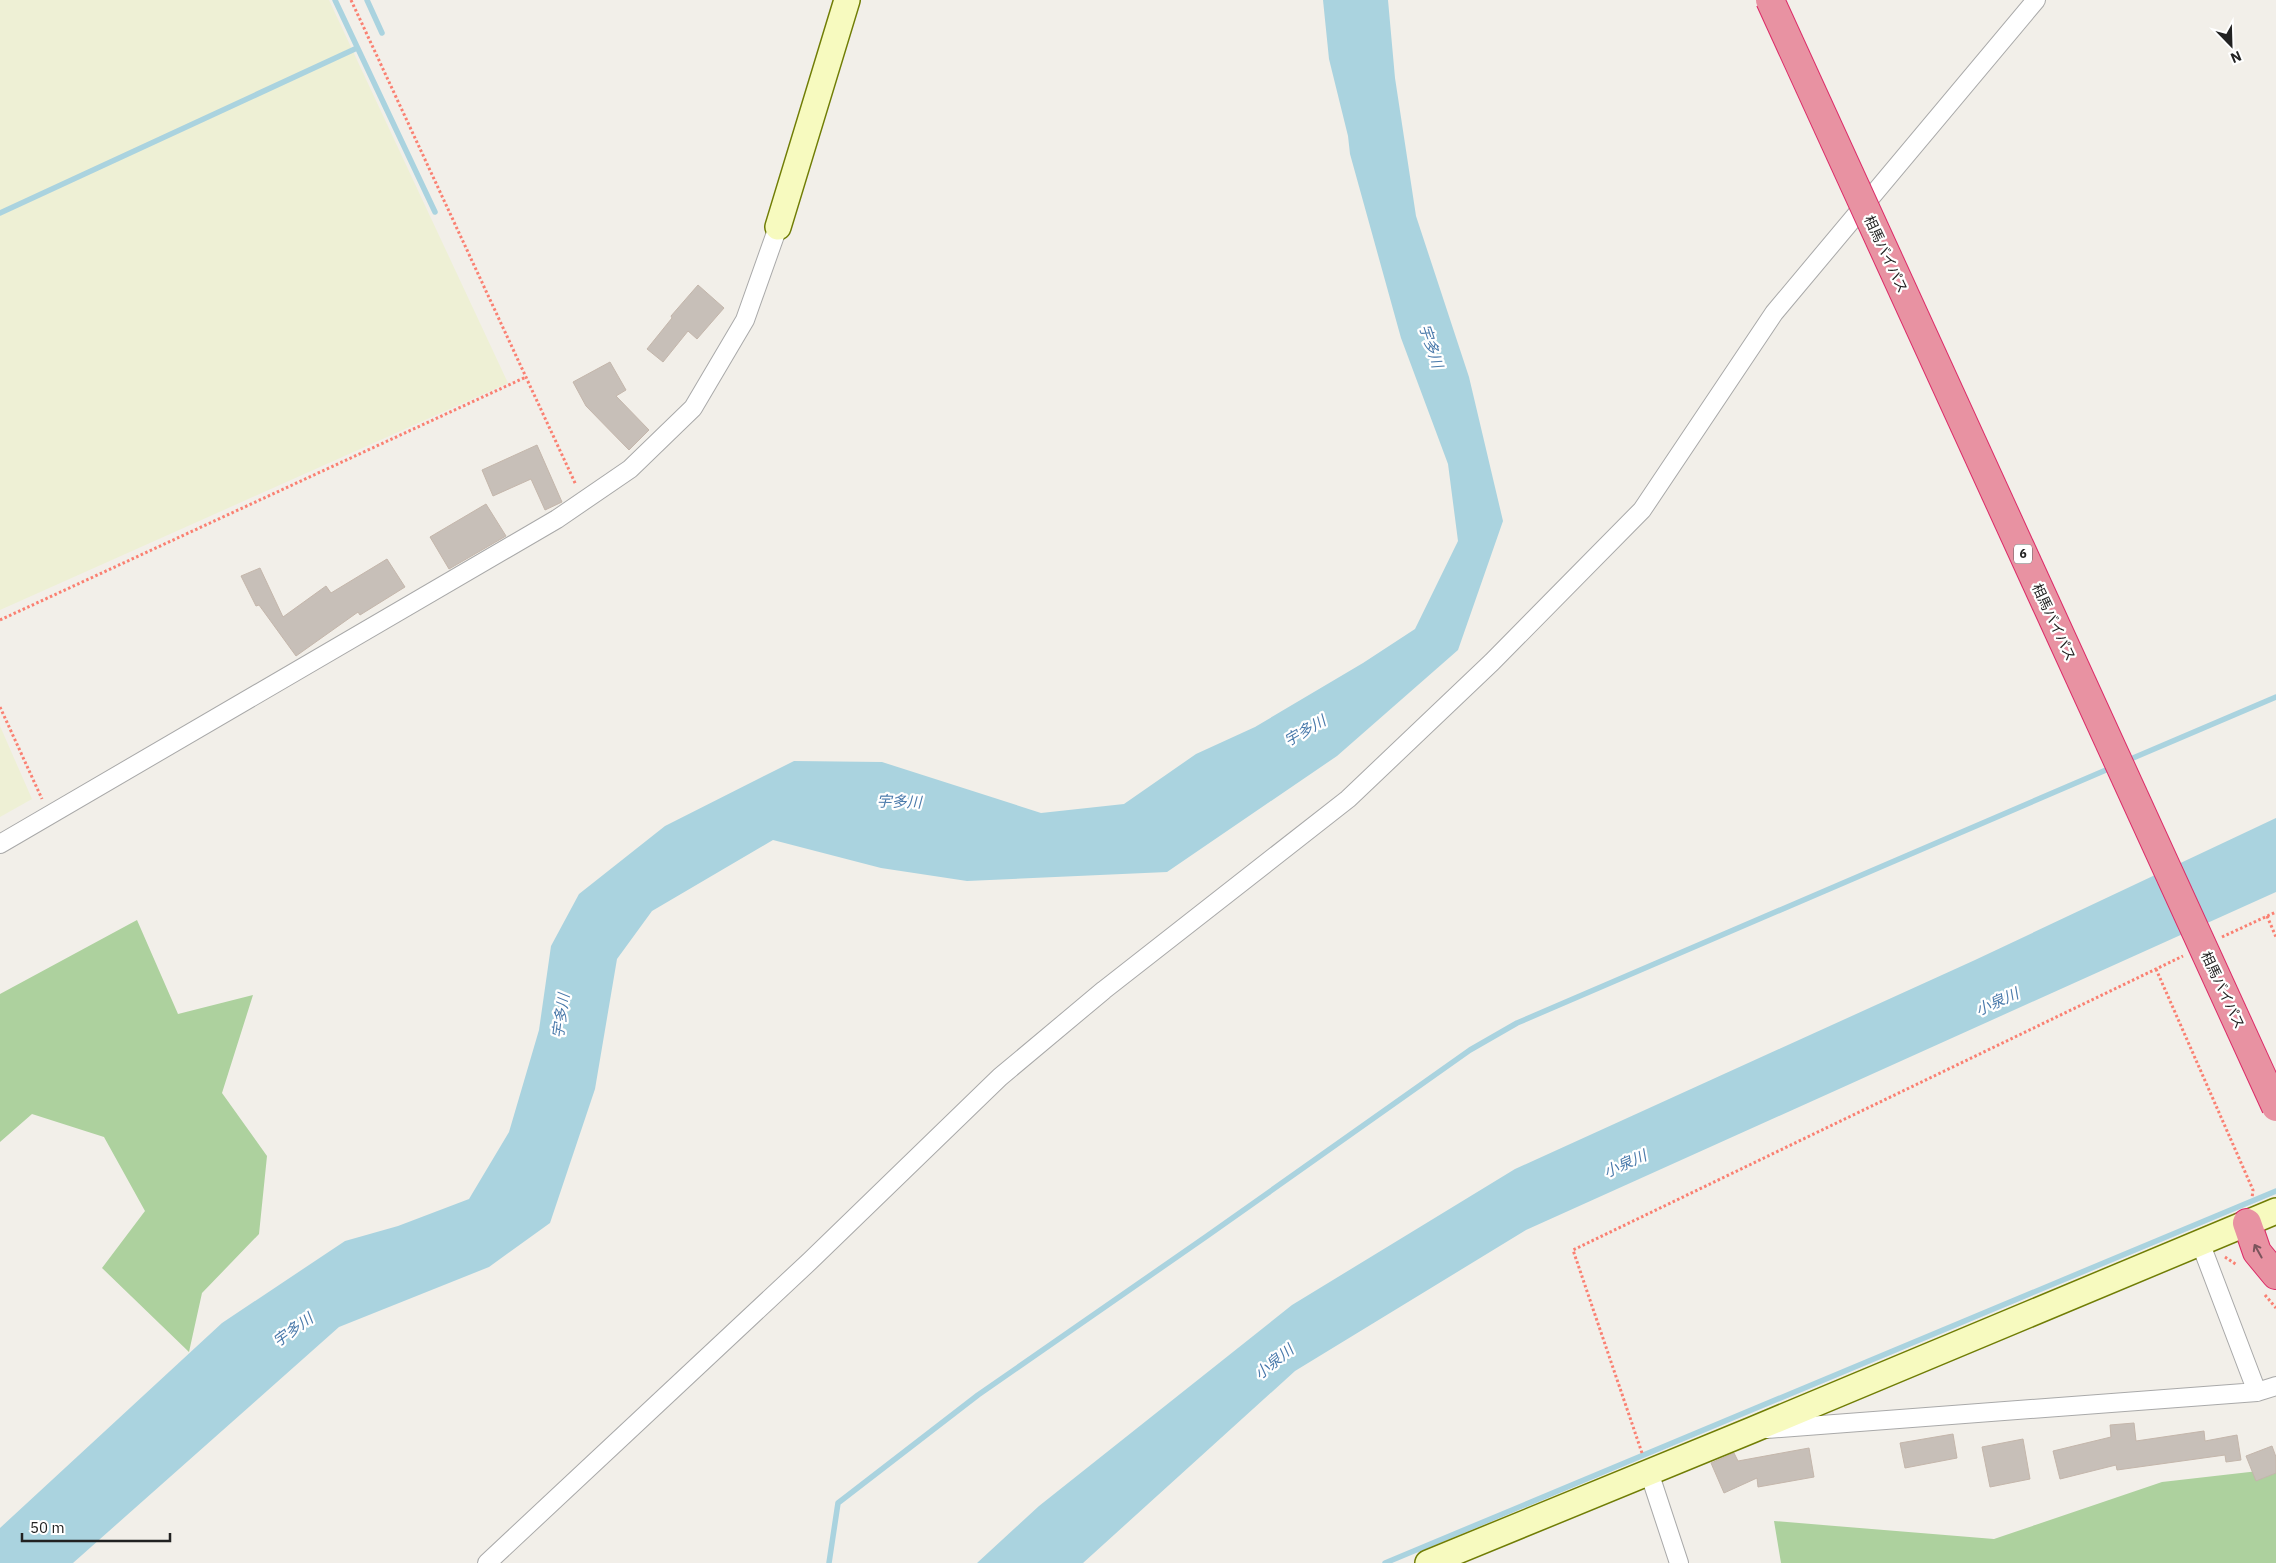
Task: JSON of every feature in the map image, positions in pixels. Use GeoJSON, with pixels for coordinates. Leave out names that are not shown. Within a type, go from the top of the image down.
{"type":"FeatureCollection","features":[{"type":"Feature","properties":{"kind":"highway","name":"相馬バイパス"},"geometry":{"type":"LineString","coordinates":[[1770,0],[2276,1107]]}},
{"type":"Feature","properties":{"kind":"highway"},"geometry":{"type":"LineString","coordinates":[[2247,1223],[2267,1282]]}},
{"type":"Feature","properties":{"kind":"street"},"geometry":{"type":"LineString","coordinates":[[0,844],[557,520],[630,470],[693,408],[745,320],[778,227],[847,0]]}},
{"type":"Feature","properties":{"kind":"street"},"geometry":{"type":"LineString","coordinates":[[487,1563],[810,1261],[1000,1077],[1104,990],[1348,799],[1492,662],[1642,510],[1774,313],[2036,0]]}},
{"type":"Feature","properties":{"kind":"street"},"geometry":{"type":"LineString","coordinates":[[1428,1563],[2276,1211]]}},
{"type":"Feature","properties":{"kind":"street"},"geometry":{"type":"LineString","coordinates":[[2200,1242],[2256,1392]]}},
{"type":"Feature","properties":{"kind":"street"},"geometry":{"type":"LineString","coordinates":[[1752,1430],[2256,1392],[2276,1386]]}},
{"type":"Feature","properties":{"kind":"street"},"geometry":{"type":"LineString","coordinates":[[1649,1472],[1679,1563]]}},
{"type":"Feature","properties":{"kind":"path"},"geometry":{"type":"LineString","coordinates":[[350,0],[584,501]]}},
{"type":"Feature","properties":{"kind":"path"},"geometry":{"type":"LineString","coordinates":[[0,620],[526,377]]}},
{"type":"Feature","properties":{"kind":"path"},"geometry":{"type":"LineString","coordinates":[[0,707],[49,815]]}},
{"type":"Feature","properties":{"kind":"path"},"geometry":{"type":"LineString","coordinates":[[2216,940],[2276,912]]}},
{"type":"Feature","properties":{"kind":"path"},"geometry":{"type":"LineString","coordinates":[[2268,916],[2276,937]]}},
{"type":"Feature","properties":{"kind":"path"},"geometry":{"type":"LineString","coordinates":[[1649,1472],[1573,1250],[2190,953]]}},
{"type":"Feature","properties":{"kind":"path"},"geometry":{"type":"LineString","coordinates":[[2156,969],[2253,1190],[2247,1223]]}},
{"type":"Feature","properties":{"kind":"path"},"geometry":{"type":"LineString","coordinates":[[2200,1242],[2234,1263],[2240,1269]]}},
{"type":"Feature","properties":{"kind":"path"},"geometry":{"type":"LineString","coordinates":[[2267,1282],[2276,1308]]}},
{"type":"Feature","properties":{"kind":"green space"},"geometry":{"type":"Polygon","coordinates":[[[0,0],[329,0],[508,383],[0,610],[0,0]]]}},
{"type":"Feature","properties":{"kind":"green space"},"geometry":{"type":"Polygon","coordinates":[[[0,726],[32,799],[0,817],[0,726]]]}},
{"type":"Feature","properties":{"kind":"green space"},"geometry":{"type":"Polygon","coordinates":[[[137,920],[178,1014],[253,995],[222,1093],[267,1156],[259,1234],[202,1293],[189,1352],[102,1268],[145,1211],[104,1137],[32,1114],[0,1142],[0,994],[137,920]]]}},
{"type":"Feature","properties":{"kind":"green space"},"geometry":{"type":"Polygon","coordinates":[[[2276,1469],[2276,1563],[1781,1563],[1774,1521],[1994,1539],[2162,1482],[2276,1469]]]}},
{"type":"Feature","properties":{"kind":"water","name":"宇多川"},"geometry":{"type":"Polygon","coordinates":[[[1323,0],[1388,0],[1395,78],[1416,216],[1469,377],[1503,521],[1458,650],[1337,756],[1167,872],[967,881],[881,868],[773,840],[652,911],[617,959],[595,1089],[550,1223],[489,1267],[339,1327],[73,1563],[0,1563],[0,1528],[222,1323],[345,1241],[398,1226],[469,1199],[509,1132],[539,1030],[551,946],[579,894],[665,826],[794,761],[882,762],[1041,813],[1124,804],[1196,754],[1255,727],[1363,663],[1415,629],[1458,541],[1448,464],[1401,338],[1350,154],[1348,136],[1329,59],[1323,0]]]}},
{"type":"Feature","properties":{"kind":"water","name":"小泉川"},"geometry":{"type":"Polygon","coordinates":[[[2276,818],[2276,892],[1526,1230],[1295,1371],[1083,1563],[977,1563],[1039,1506],[1292,1305],[1515,1169],[1975,960],[2276,818]]]}},
{"type":"Feature","properties":{"kind":"building"},"geometry":{"type":"Polygon","coordinates":[[[698,285],[724,308],[697,339],[688,331],[663,362],[647,349],[672,318],[671,316],[698,285]]]}},
{"type":"Feature","properties":{"kind":"building"},"geometry":{"type":"Polygon","coordinates":[[[610,362],[626,390],[616,396],[649,430],[629,450],[586,406],[573,382],[610,362]]]}},
{"type":"Feature","properties":{"kind":"building"},"geometry":{"type":"Polygon","coordinates":[[[537,445],[562,502],[545,510],[531,479],[493,496],[482,470],[537,445]]]}},
{"type":"Feature","properties":{"kind":"building"},"geometry":{"type":"Polygon","coordinates":[[[486,504],[506,536],[449,569],[430,537],[486,504]]]}},
{"type":"Feature","properties":{"kind":"building"},"geometry":{"type":"Polygon","coordinates":[[[387,559],[405,587],[360,615],[358,612],[296,656],[259,605],[256,606],[241,576],[260,568],[283,617],[326,586],[331,593],[387,559]]]}},
{"type":"Feature","properties":{"kind":"building"},"geometry":{"type":"Polygon","coordinates":[[[2134,1423],[2136,1441],[2204,1431],[2205,1441],[2237,1435],[2241,1460],[2226,1462],[2225,1455],[2117,1470],[2116,1465],[2060,1479],[2053,1451],[2111,1437],[2110,1425],[2134,1423]]]}},
{"type":"Feature","properties":{"kind":"building"},"geometry":{"type":"Polygon","coordinates":[[[1953,1434],[1957,1458],[1905,1468],[1900,1443],[1953,1434]]]}},
{"type":"Feature","properties":{"kind":"building"},"geometry":{"type":"Polygon","coordinates":[[[2023,1439],[2030,1479],[1990,1487],[1982,1447],[2023,1439]]]}},
{"type":"Feature","properties":{"kind":"building"},"geometry":{"type":"Polygon","coordinates":[[[2272,1446],[2276,1457],[2276,1473],[2256,1481],[2246,1456],[2272,1446]]]}},
{"type":"Feature","properties":{"kind":"building"},"geometry":{"type":"Polygon","coordinates":[[[1809,1448],[1814,1477],[1758,1487],[1757,1478],[1724,1493],[1711,1463],[1734,1453],[1738,1461],[1809,1448]]]}},
{"type":"Feature","properties":{"kind":"waterway"},"geometry":{"type":"LineString","coordinates":[[335,0],[435,212]]}},
{"type":"Feature","properties":{"kind":"waterway"},"geometry":{"type":"LineString","coordinates":[[367,0],[382,33]]}},
{"type":"Feature","properties":{"kind":"waterway"},"geometry":{"type":"LineString","coordinates":[[0,213],[357,48]]}},
{"type":"Feature","properties":{"kind":"waterway"},"geometry":{"type":"LineString","coordinates":[[2126,761],[2276,697]]}},
{"type":"Feature","properties":{"kind":"waterway"},"geometry":{"type":"LineString","coordinates":[[829,1563],[838,1503],[978,1395],[1470,1050],[1517,1023],[2113,767]]}},
{"type":"Feature","properties":{"kind":"waterway"},"geometry":{"type":"LineString","coordinates":[[1385,1563],[2276,1191]]}}]}
